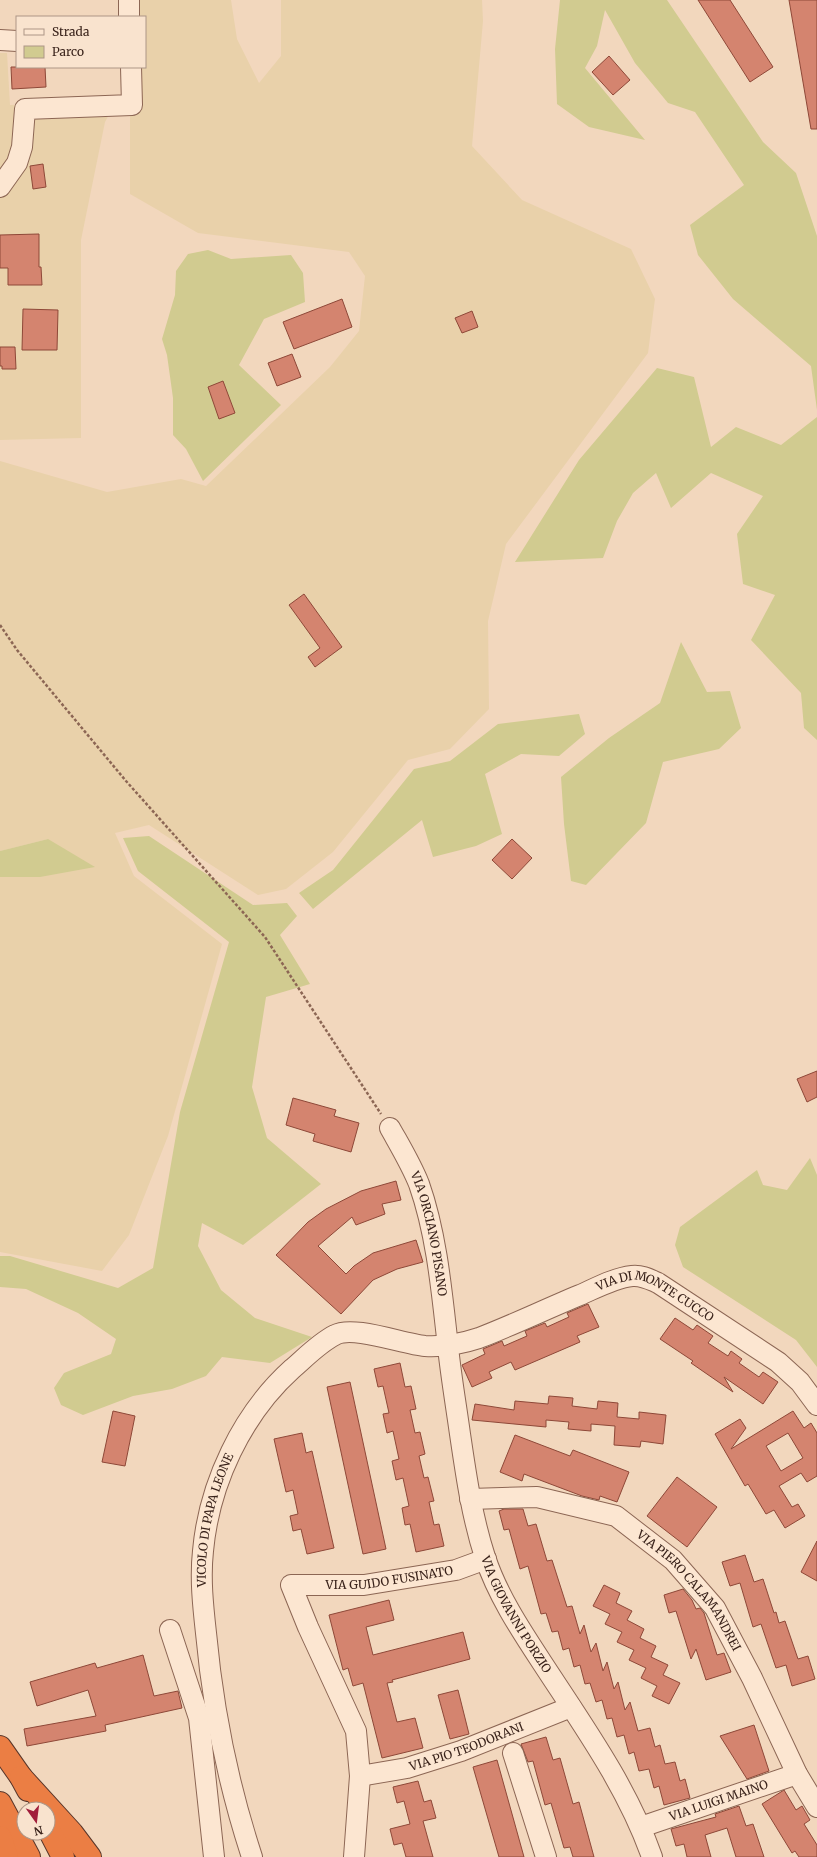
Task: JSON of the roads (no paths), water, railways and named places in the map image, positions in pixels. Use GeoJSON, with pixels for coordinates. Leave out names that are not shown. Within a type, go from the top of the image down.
{"type":"FeatureCollection","features":[{"type":"Feature","properties":{"kind":"highway"},"geometry":{"type":"LineString","coordinates":[[0,1747],[21,1777],[34,1801]]}},
{"type":"Feature","properties":{"kind":"highway"},"geometry":{"type":"LineString","coordinates":[[21,1777],[72,1833],[90,1857]]}},
{"type":"Feature","properties":{"kind":"highway"},"geometry":{"type":"LineString","coordinates":[[0,1803],[29,1857]]}},
{"type":"Feature","properties":{"kind":"highway"},"geometry":{"type":"LineString","coordinates":[[0,1837],[7,1857]]}},
{"type":"Feature","properties":{"kind":"highway"},"geometry":{"type":"LineString","coordinates":[[55,1841],[63,1857]]}},
{"type":"Feature","properties":{"kind":"street"},"geometry":{"type":"LineString","coordinates":[[129,0],[129,16]]}},
{"type":"Feature","properties":{"kind":"street"},"geometry":{"type":"LineString","coordinates":[[0,40],[16,40]]}},
{"type":"Feature","properties":{"kind":"street"},"geometry":{"type":"LineString","coordinates":[[0,187],[17,163],[22,147],[25,109],[132,105],[131,68]]}},
{"type":"Feature","properties":{"kind":"street","name":"VIA ORCIANO PISANO"},"geometry":{"type":"LineString","coordinates":[[392,1131],[412,1169],[421,1193],[441,1279],[447,1346]]}},
{"type":"Feature","properties":{"kind":"street","name":"VIA DI MONTE CUCCO"},"geometry":{"type":"LineString","coordinates":[[447,1346],[486,1335],[601,1286],[625,1278],[639,1276],[658,1283],[769,1355],[800,1382],[817,1405]]}},
{"type":"Feature","properties":{"kind":"street","name":"VICOLO DI PAPA LEONE"},"geometry":{"type":"LineString","coordinates":[[252,1857],[226,1761],[212,1686],[204,1617],[202,1581],[203,1550],[212,1504],[220,1478],[244,1429],[271,1390],[309,1354],[334,1335],[344,1332],[423,1346],[447,1346]]}},
{"type":"Feature","properties":{"kind":"street","name":"VIA GIOVANNI PORZIO"},"geometry":{"type":"LineString","coordinates":[[447,1346],[470,1499],[486,1559],[502,1595],[523,1634],[614,1774],[641,1827],[652,1857]]}},
{"type":"Feature","properties":{"kind":"street","name":"VIA PIERO CALAMANDREI"},"geometry":{"type":"LineString","coordinates":[[470,1499],[537,1497],[616,1516],[674,1560],[715,1608],[752,1678],[797,1774],[817,1807]]}},
{"type":"Feature","properties":{"kind":"street","name":"VIA GUIDO FUSINATO"},"geometry":{"type":"LineString","coordinates":[[360,1776],[356,1731],[308,1627],[291,1585],[364,1585],[456,1570],[486,1559]]}},
{"type":"Feature","properties":{"kind":"street"},"geometry":{"type":"LineString","coordinates":[[170,1630],[199,1718],[214,1857]]}},
{"type":"Feature","properties":{"kind":"street","name":"VIA PIO TEODORANI"},"geometry":{"type":"LineString","coordinates":[[360,1776],[407,1768],[461,1751],[571,1707]]}},
{"type":"Feature","properties":{"kind":"street"},"geometry":{"type":"LineString","coordinates":[[513,1754],[546,1857]]}},
{"type":"Feature","properties":{"kind":"street","name":"VIA LUIGI MAINO"},"geometry":{"type":"LineString","coordinates":[[641,1827],[797,1774]]}},
{"type":"Feature","properties":{"kind":"street"},"geometry":{"type":"LineString","coordinates":[[354,1857],[360,1776]]}}]}
